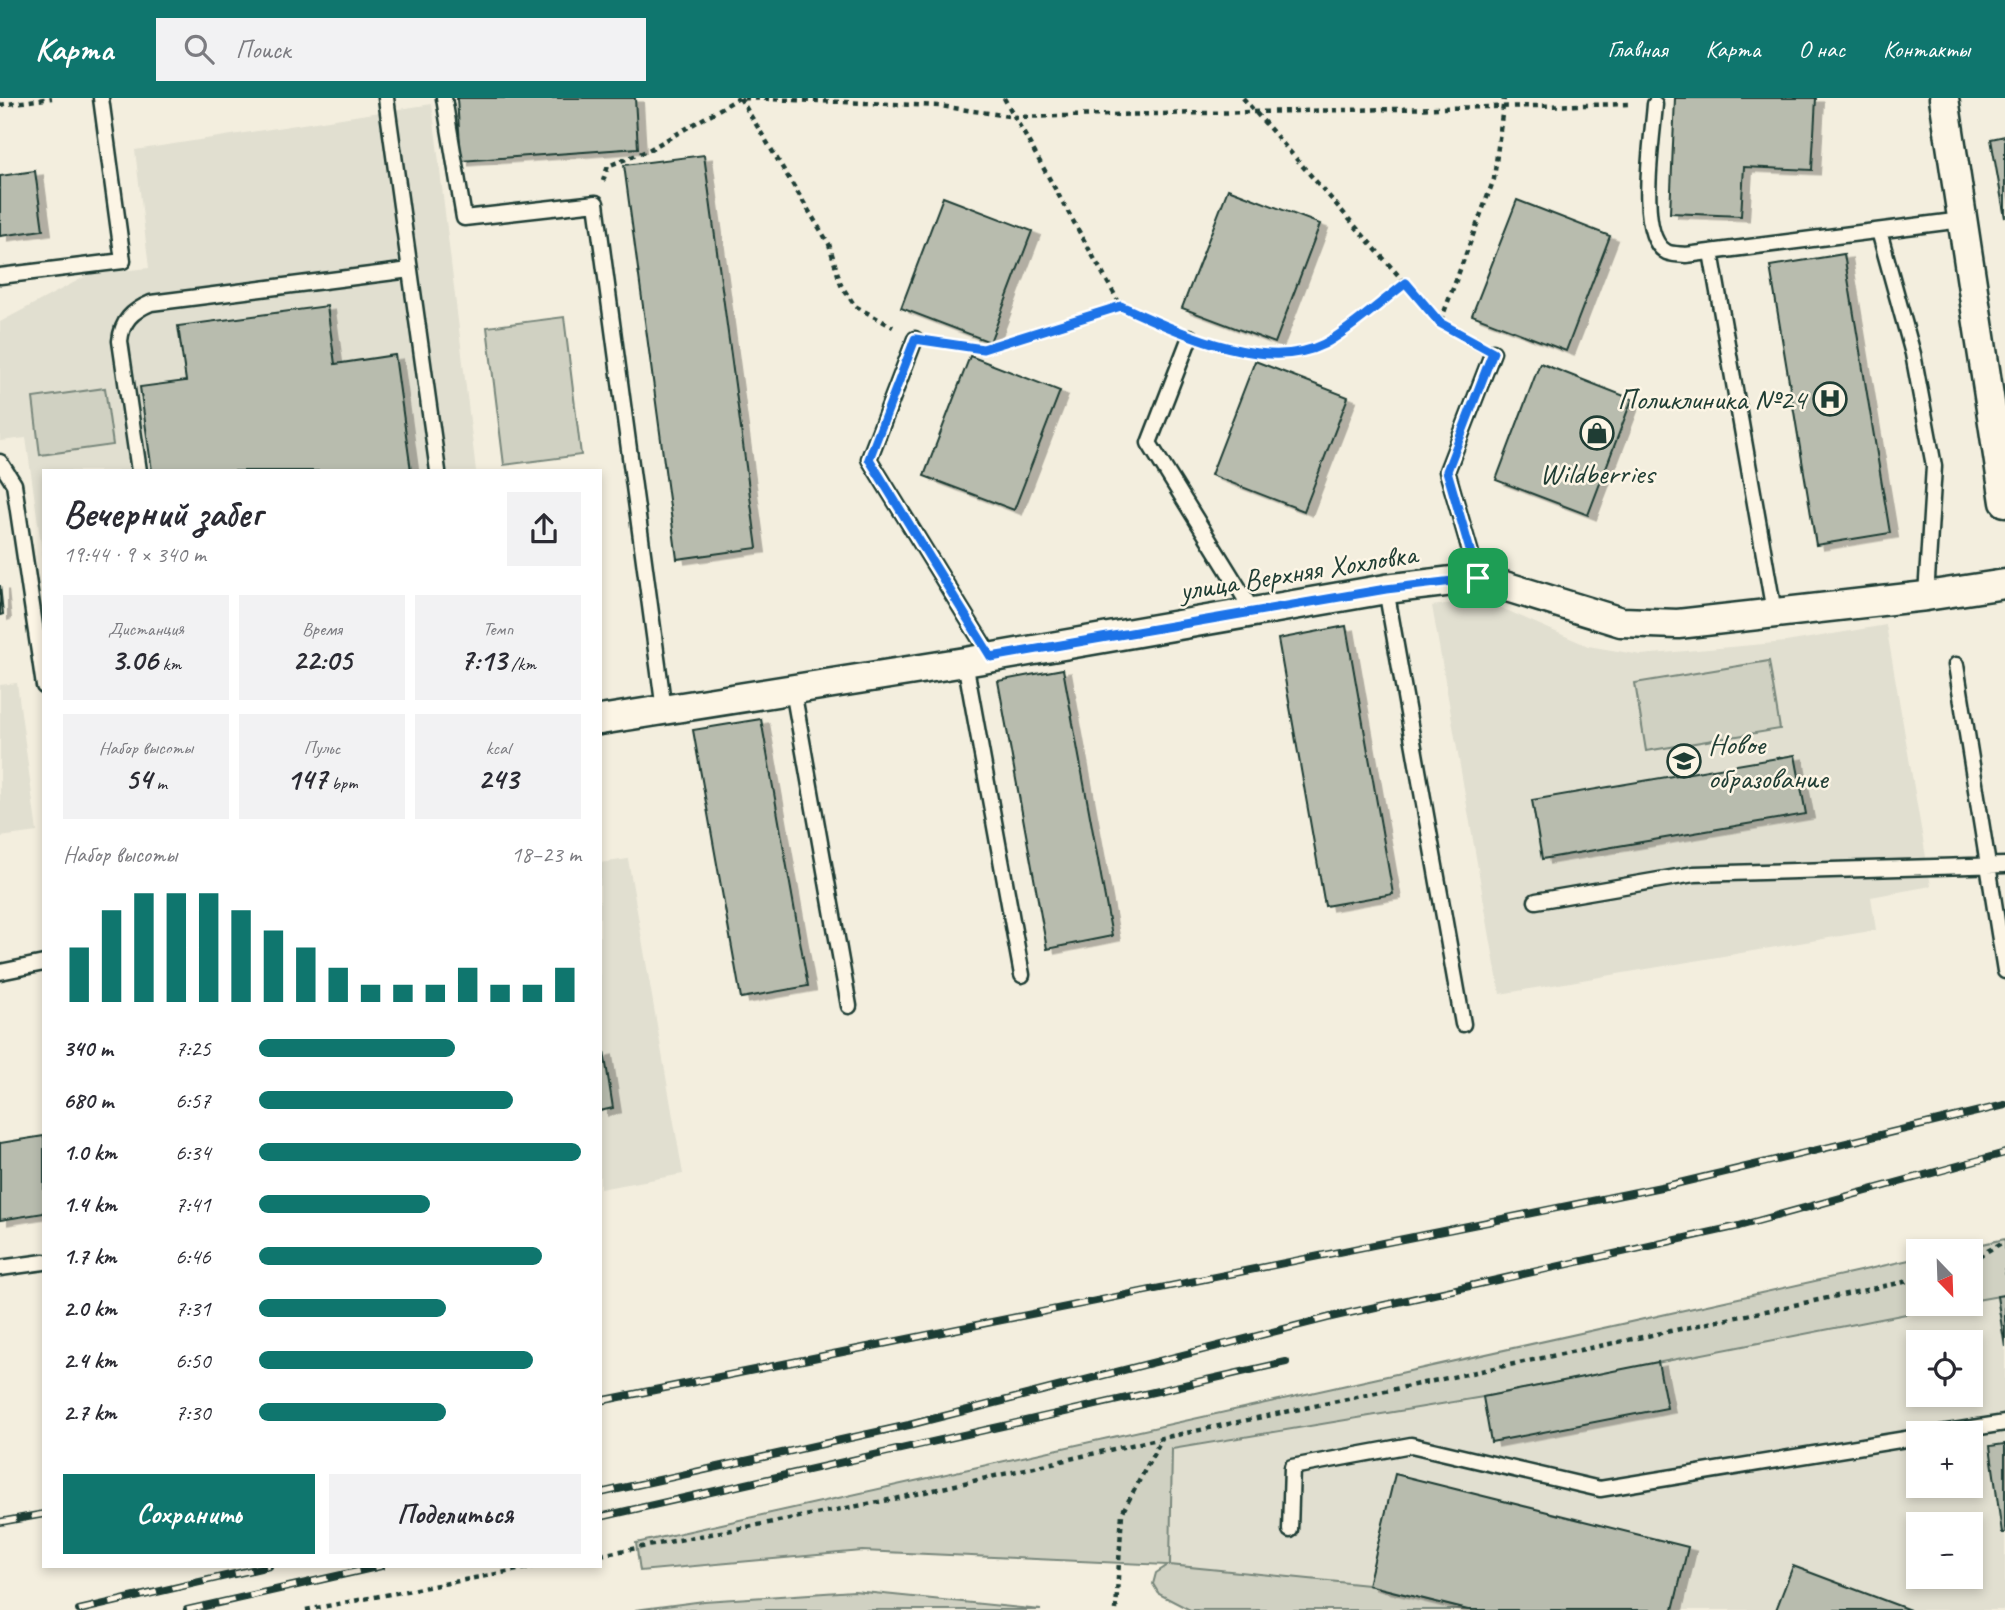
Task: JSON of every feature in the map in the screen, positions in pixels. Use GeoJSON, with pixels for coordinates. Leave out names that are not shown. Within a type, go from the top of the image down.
{"type":"FeatureCollection","features":[{"type":"Feature","properties":{"kind":"street"},"geometry":{"type":"LineString","coordinates":[[1944,98],[2005,502]]}},
{"type":"Feature","properties":{"kind":"street","name":"улица Верхняя Хохловка"},"geometry":{"type":"LineString","coordinates":[[602,720],[978,660],[1386,589],[1478,578],[1621,622],[1678,624],[1926,596],[2005,584]]}},
{"type":"Feature","properties":{"kind":"lane"},"geometry":{"type":"LineString","coordinates":[[0,276],[122,261],[101,98]]}},
{"type":"Feature","properties":{"kind":"lane"},"geometry":{"type":"LineString","coordinates":[[386,98],[438,469]]}},
{"type":"Feature","properties":{"kind":"lane"},"geometry":{"type":"LineString","coordinates":[[444,98],[464,218],[596,203],[664,710]]}},
{"type":"Feature","properties":{"kind":"lane"},"geometry":{"type":"LineString","coordinates":[[1655,104],[1648,220],[1655,242],[1666,253],[1686,255],[1962,220]]}},
{"type":"Feature","properties":{"kind":"lane"},"geometry":{"type":"LineString","coordinates":[[1879,231],[1913,354],[1934,466],[1926,596]]}},
{"type":"Feature","properties":{"kind":"lane"},"geometry":{"type":"LineString","coordinates":[[1711,252],[1774,612]]}},
{"type":"Feature","properties":{"kind":"lane"},"geometry":{"type":"LineString","coordinates":[[139,469],[120,341],[122,327],[139,308],[151,303],[410,270]]}},
{"type":"Feature","properties":{"kind":"lane"},"geometry":{"type":"LineString","coordinates":[[1190,337],[1149,443],[1254,613]]}},
{"type":"Feature","properties":{"kind":"lane"},"geometry":{"type":"LineString","coordinates":[[915,339],[869,459],[978,660],[1022,975]]}},
{"type":"Feature","properties":{"kind":"lane"},"geometry":{"type":"LineString","coordinates":[[1478,578],[1447,471],[1493,352]]}},
{"type":"Feature","properties":{"kind":"lane"},"geometry":{"type":"LineString","coordinates":[[0,462],[14,484],[42,672]]}},
{"type":"Feature","properties":{"kind":"lane"},"geometry":{"type":"LineString","coordinates":[[1386,589],[1463,1024]]}},
{"type":"Feature","properties":{"kind":"lane"},"geometry":{"type":"LineString","coordinates":[[1956,665],[2005,971]]}},
{"type":"Feature","properties":{"kind":"lane"},"geometry":{"type":"LineString","coordinates":[[793,690],[849,1006]]}},
{"type":"Feature","properties":{"kind":"lane"},"geometry":{"type":"LineString","coordinates":[[1536,901],[1694,874],[2005,866]]}},
{"type":"Feature","properties":{"kind":"lane"},"geometry":{"type":"LineString","coordinates":[[0,972],[42,963]]}},
{"type":"Feature","properties":{"kind":"lane"},"geometry":{"type":"LineString","coordinates":[[0,1268],[42,1262]]}},
{"type":"Feature","properties":{"kind":"lane"},"geometry":{"type":"LineString","coordinates":[[1983,1426],[2005,1423]]}},
{"type":"Feature","properties":{"kind":"lane"},"geometry":{"type":"LineString","coordinates":[[1290,1530],[1292,1467],[1411,1445],[1600,1489],[1906,1439]]}},
{"type":"Feature","properties":{"kind":"path"},"geometry":{"type":"LineString","coordinates":[[0,105],[52,98]]}},
{"type":"Feature","properties":{"kind":"path"},"geometry":{"type":"LineString","coordinates":[[741,98],[829,244],[841,285],[855,306],[915,339],[983,349],[1121,306]]}},
{"type":"Feature","properties":{"kind":"path"},"geometry":{"type":"LineString","coordinates":[[596,203],[608,166],[647,151],[741,98],[940,106],[1015,117],[1655,104]]}},
{"type":"Feature","properties":{"kind":"path"},"geometry":{"type":"LineString","coordinates":[[1004,98],[1121,306],[1190,337],[1272,356],[1324,344],[1406,283]]}},
{"type":"Feature","properties":{"kind":"path"},"geometry":{"type":"LineString","coordinates":[[1243,98],[1440,323],[1493,352]]}},
{"type":"Feature","properties":{"kind":"path"},"geometry":{"type":"LineString","coordinates":[[1440,323],[1494,179],[1504,98]]}},
{"type":"Feature","properties":{"kind":"path"},"geometry":{"type":"LineString","coordinates":[[1983,1254],[2005,1241]]}},
{"type":"Feature","properties":{"kind":"path"},"geometry":{"type":"LineString","coordinates":[[602,1555],[894,1499],[1162,1438],[1906,1282]]}},
{"type":"Feature","properties":{"kind":"path"},"geometry":{"type":"LineString","coordinates":[[1116,1610],[1122,1513],[1162,1438]]}},
{"type":"Feature","properties":{"kind":"path"},"geometry":{"type":"LineString","coordinates":[[306,1610],[527,1568]]}},
{"type":"Feature","properties":{"kind":"shaded area"},"geometry":{"type":"Polygon","coordinates":[[[432,104],[476,469],[42,469],[42,552],[26,438],[0,441],[0,322],[90,274],[149,268],[135,150],[432,104]]]}},
{"type":"Feature","properties":{"kind":"shaded area"},"geometry":{"type":"Polygon","coordinates":[[[564,317],[581,455],[504,465],[487,327],[564,317]]]}},
{"type":"Feature","properties":{"kind":"shaded area"},"geometry":{"type":"Polygon","coordinates":[[[105,388],[113,445],[40,455],[33,398],[105,388]]]}},
{"type":"Feature","properties":{"kind":"shaded area","name":"Новое образование"},"geometry":{"type":"Polygon","coordinates":[[[1467,601],[1490,603],[1588,646],[1641,655],[1786,642],[1886,625],[1931,886],[1871,897],[1876,930],[1500,994],[1432,606],[1467,601]]]}},
{"type":"Feature","properties":{"kind":"shaded area"},"geometry":{"type":"Polygon","coordinates":[[[1769,661],[1780,729],[1646,751],[1635,683],[1769,661]]]}},
{"type":"Feature","properties":{"kind":"shaded area"},"geometry":{"type":"Polygon","coordinates":[[[17,683],[37,832],[0,837],[0,685],[17,683]]]}},
{"type":"Feature","properties":{"kind":"shaded area"},"geometry":{"type":"Polygon","coordinates":[[[628,859],[683,1174],[602,1189],[602,863],[628,859]]]}},
{"type":"Feature","properties":{"kind":"shaded area"},"geometry":{"type":"Polygon","coordinates":[[[2005,1239],[2005,1295],[1983,1299],[1983,1244],[2005,1239]]]}},
{"type":"Feature","properties":{"kind":"shaded area"},"geometry":{"type":"Polygon","coordinates":[[[1906,1261],[1906,1314],[1483,1397],[1172,1449],[1170,1565],[1368,1585],[1468,1610],[1190,1610],[1159,1594],[1153,1584],[1156,1573],[1168,1565],[862,1551],[640,1571],[636,1543],[1906,1261]]]}},
{"type":"Feature","properties":{"kind":"shaded area"},"geometry":{"type":"Polygon","coordinates":[[[2005,1295],[2005,1610],[1468,1610],[1368,1585],[1169,1565],[1172,1448],[1483,1397],[1906,1314],[1983,1316],[1983,1299],[2005,1295]]]}},
{"type":"Feature","properties":{"kind":"shaded area"},"geometry":{"type":"Polygon","coordinates":[[[854,1591],[1041,1610],[635,1610],[704,1601],[854,1591]]]}},
{"type":"Feature","properties":{"kind":"building"},"geometry":{"type":"Polygon","coordinates":[[[457,98],[635,98],[638,148],[461,161],[457,98]]]}},
{"type":"Feature","properties":{"kind":"building"},"geometry":{"type":"Polygon","coordinates":[[[1675,98],[1816,98],[1812,170],[1744,167],[1741,216],[1670,213],[1675,98]]]}},
{"type":"Feature","properties":{"kind":"building"},"geometry":{"type":"Polygon","coordinates":[[[2005,136],[2005,218],[1991,139],[2005,136]]]}},
{"type":"Feature","properties":{"kind":"building"},"geometry":{"type":"Polygon","coordinates":[[[704,155],[757,548],[677,559],[624,165],[704,155]]]}},
{"type":"Feature","properties":{"kind":"building"},"geometry":{"type":"Polygon","coordinates":[[[35,171],[43,230],[0,236],[0,176],[35,171]]]}},
{"type":"Feature","properties":{"kind":"building"},"geometry":{"type":"Polygon","coordinates":[[[1228,189],[1320,224],[1275,343],[1182,308],[1228,189]]]}},
{"type":"Feature","properties":{"kind":"building"},"geometry":{"type":"Polygon","coordinates":[[[943,197],[1032,231],[990,342],[901,308],[943,197]]]}},
{"type":"Feature","properties":{"kind":"building"},"geometry":{"type":"Polygon","coordinates":[[[1517,200],[1610,236],[1566,351],[1472,315],[1517,200]]]}},
{"type":"Feature","properties":{"kind":"building","name":"Поликлиника №24"},"geometry":{"type":"Polygon","coordinates":[[[1844,254],[1890,533],[1816,545],[1770,266],[1844,254]]]}},
{"type":"Feature","properties":{"kind":"building"},"geometry":{"type":"Polygon","coordinates":[[[327,306],[335,364],[395,355],[411,469],[152,469],[140,387],[186,381],[178,326],[327,306]]]}},
{"type":"Feature","properties":{"kind":"building"},"geometry":{"type":"Polygon","coordinates":[[[970,356],[1060,391],[1014,510],[924,476],[970,356]]]}},
{"type":"Feature","properties":{"kind":"building"},"geometry":{"type":"Polygon","coordinates":[[[1255,361],[1348,397],[1304,511],[1211,475],[1255,361]]]}},
{"type":"Feature","properties":{"kind":"building"},"geometry":{"type":"Polygon","coordinates":[[[1540,363],[1632,399],[1588,515],[1496,480],[1540,363]]]}},
{"type":"Feature","properties":{"kind":"building"},"geometry":{"type":"Polygon","coordinates":[[[0,585],[3,614],[0,615],[0,585]]]}},
{"type":"Feature","properties":{"kind":"building"},"geometry":{"type":"Polygon","coordinates":[[[1346,626],[1393,894],[1325,906],[1278,639],[1346,626]]]}},
{"type":"Feature","properties":{"kind":"building"},"geometry":{"type":"Polygon","coordinates":[[[1063,669],[1112,936],[1047,949],[998,681],[1063,669]]]}},
{"type":"Feature","properties":{"kind":"building"},"geometry":{"type":"Polygon","coordinates":[[[761,719],[808,986],[741,998],[693,730],[761,719]]]}},
{"type":"Feature","properties":{"kind":"building"},"geometry":{"type":"Polygon","coordinates":[[[1795,755],[1806,814],[1542,859],[1532,800],[1795,755]]]}},
{"type":"Feature","properties":{"kind":"building"},"geometry":{"type":"Polygon","coordinates":[[[602,1052],[613,1108],[602,1111],[602,1052]]]}},
{"type":"Feature","properties":{"kind":"building"},"geometry":{"type":"Polygon","coordinates":[[[42,1136],[42,1213],[0,1220],[0,1143],[42,1136]]]}},
{"type":"Feature","properties":{"kind":"building"},"geometry":{"type":"Polygon","coordinates":[[[2005,1295],[2005,1347],[1997,1296],[2005,1295]]]}},
{"type":"Feature","properties":{"kind":"building"},"geometry":{"type":"Polygon","coordinates":[[[1658,1362],[1667,1408],[1491,1442],[1483,1397],[1658,1362]]]}},
{"type":"Feature","properties":{"kind":"building"},"geometry":{"type":"Polygon","coordinates":[[[2005,1444],[2005,1533],[2002,1533],[1990,1446],[2005,1444]]]}},
{"type":"Feature","properties":{"kind":"building"},"geometry":{"type":"Polygon","coordinates":[[[1395,1474],[1688,1547],[1673,1610],[1468,1610],[1368,1585],[1395,1474]]]}},
{"type":"Feature","properties":{"kind":"building"},"geometry":{"type":"Polygon","coordinates":[[[1793,1566],[1910,1610],[1776,1610],[1793,1566]]]}},
{"type":"Feature","properties":{"kind":"railway"},"geometry":{"type":"LineString","coordinates":[[602,1401],[1671,1185],[2005,1105]]}},
{"type":"Feature","properties":{"kind":"railway"},"geometry":{"type":"LineString","coordinates":[[602,1493],[909,1425],[1331,1317],[1739,1226],[2005,1153]]}},
{"type":"Feature","properties":{"kind":"railway"},"geometry":{"type":"LineString","coordinates":[[602,1517],[1286,1362]]}},
{"type":"Feature","properties":{"kind":"railway"},"geometry":{"type":"LineString","coordinates":[[0,1522],[42,1514]]}},
{"type":"Feature","properties":{"kind":"railway"},"geometry":{"type":"LineString","coordinates":[[79,1610],[260,1568]]}},
{"type":"Feature","properties":{"kind":"railway"},"geometry":{"type":"LineString","coordinates":[[187,1610],[372,1568]]}},
{"type":"Feature","properties":{"kind":"place","name":"Поликлиника №24"},"geometry":{"type":"Point","coordinates":[1830,399]}},
{"type":"Feature","properties":{"kind":"place","name":"Wildberries"},"geometry":{"type":"Point","coordinates":[1597,433]}},
{"type":"Feature","properties":{"kind":"place","name":"Новое образование"},"geometry":{"type":"Point","coordinates":[1684,761]}},
{"type":"Feature","properties":{"kind":"route"},"geometry":{"type":"LineString","coordinates":[[1406,283],[1440,323],[1493,352],[1447,471],[1478,578],[1386,589],[991,657],[869,459],[915,339],[983,349],[1008,344],[1121,306],[1190,337],[1272,356],[1324,344],[1406,283]]}}]}
